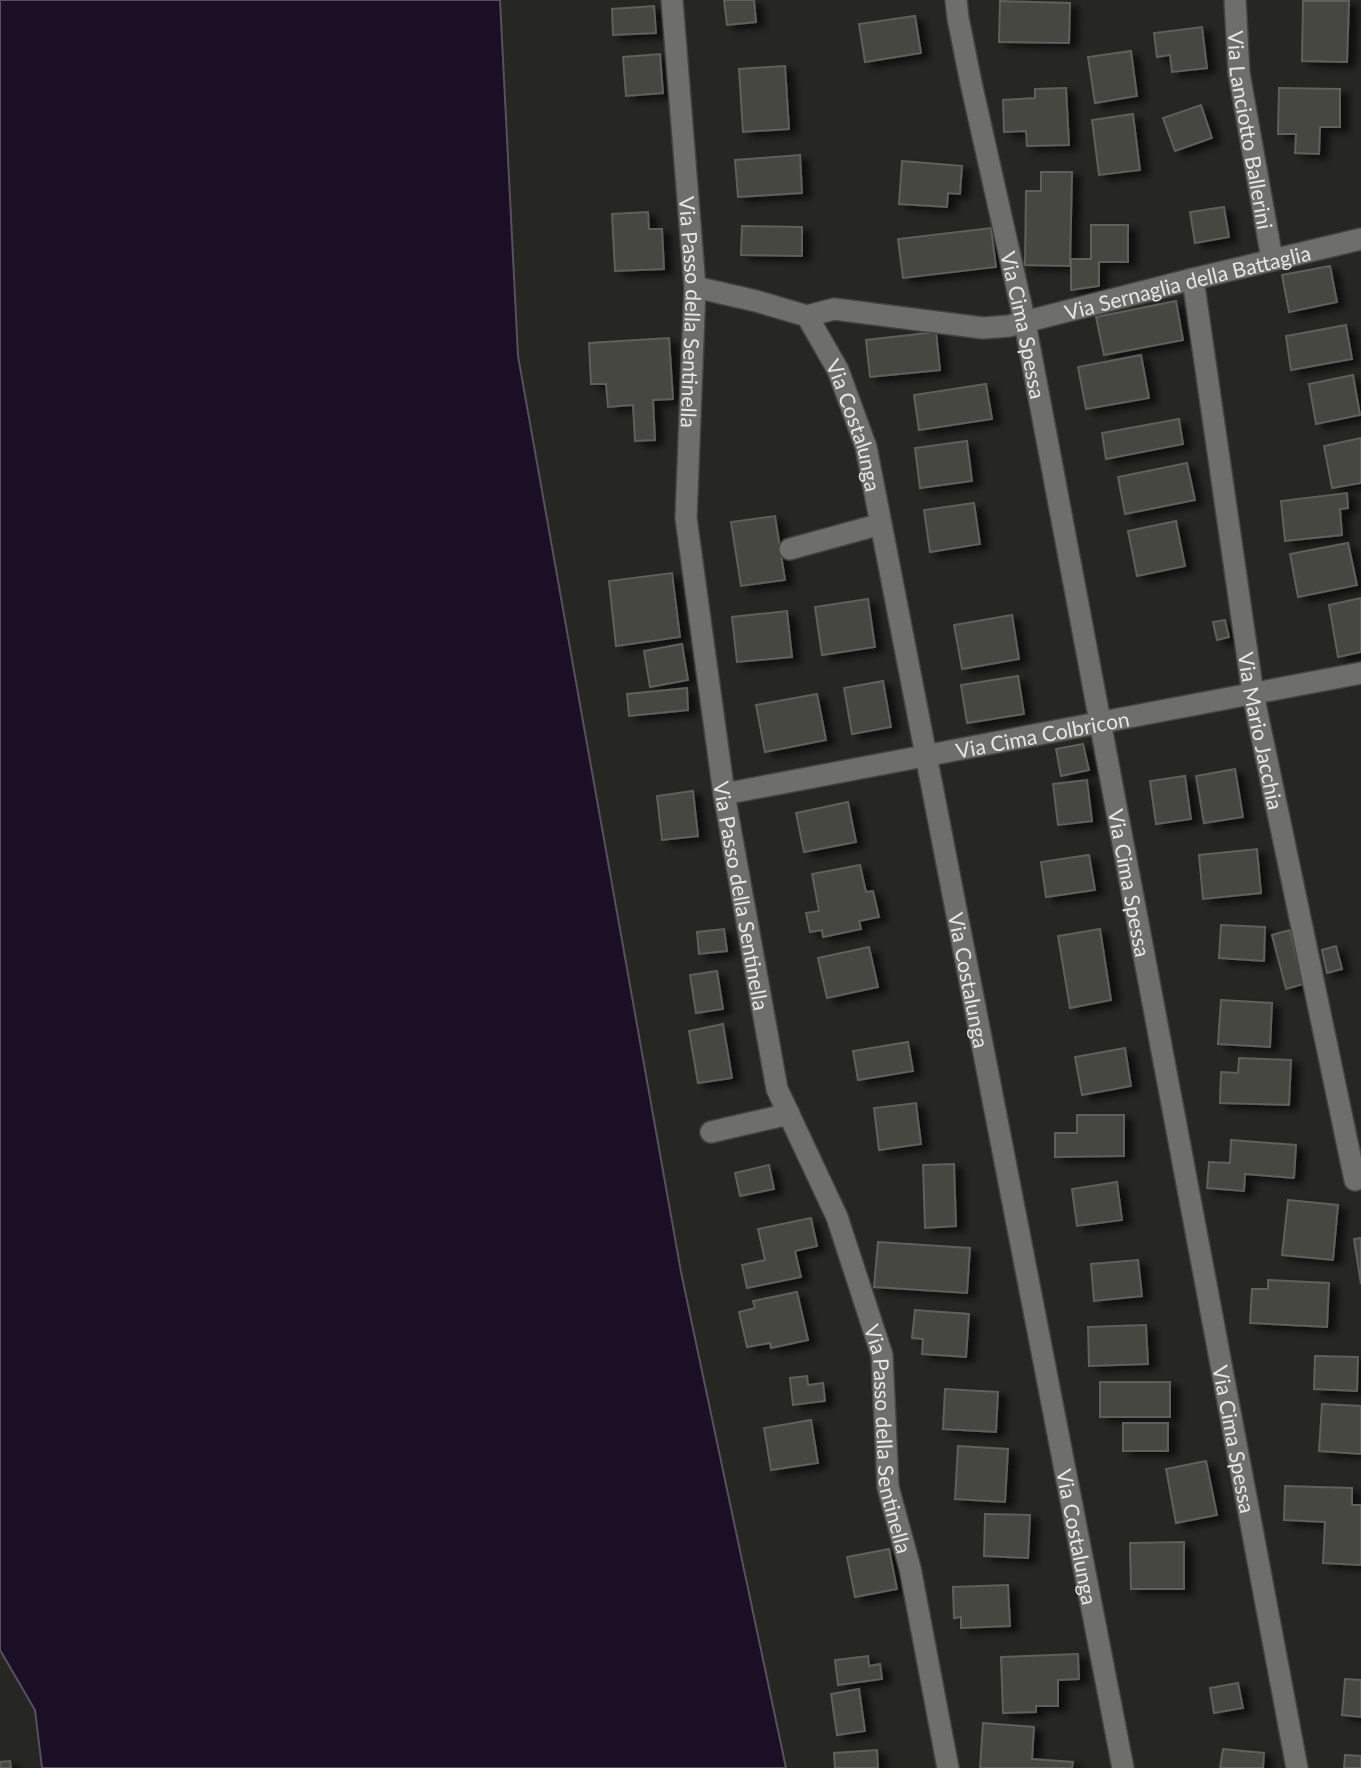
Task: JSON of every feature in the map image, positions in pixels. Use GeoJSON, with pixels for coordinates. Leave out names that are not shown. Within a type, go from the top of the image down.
{"type":"FeatureCollection","features":[{"type":"Feature","properties":{"kind":"street","name":"Via Passo della Sentinella"},"geometry":{"type":"LineString","coordinates":[[671,0],[695,287],[686,518],[724,794],[777,1089],[838,1217],[882,1355],[888,1487],[911,1568],[948,1768]]}},
{"type":"Feature","properties":{"kind":"street","name":"Via Cima Spessa"},"geometry":{"type":"LineString","coordinates":[[956,0],[971,83],[1025,323],[1297,1768]]}},
{"type":"Feature","properties":{"kind":"street","name":"Via Lanciotto Ballerini"},"geometry":{"type":"LineString","coordinates":[[1235,0],[1240,73],[1272,259]]}},
{"type":"Feature","properties":{"kind":"street","name":"Via Sernaglia della Battaglia"},"geometry":{"type":"LineString","coordinates":[[807,316],[834,309],[983,328],[1025,323],[1272,259],[1361,239]]}},
{"type":"Feature","properties":{"kind":"street","name":"Via Mario Jacchia"},"geometry":{"type":"LineString","coordinates":[[1193,279],[1252,694],[1355,1180]]}},
{"type":"Feature","properties":{"kind":"street"},"geometry":{"type":"LineString","coordinates":[[695,287],[756,300],[807,316]]}},
{"type":"Feature","properties":{"kind":"street","name":"Via Costalunga"},"geometry":{"type":"LineString","coordinates":[[807,316],[838,370],[866,447],[1123,1768]]}},
{"type":"Feature","properties":{"kind":"street"},"geometry":{"type":"LineString","coordinates":[[790,549],[881,524]]}},
{"type":"Feature","properties":{"kind":"street","name":"Via Cima Colbricon"},"geometry":{"type":"LineString","coordinates":[[724,794],[1361,673]]}},
{"type":"Feature","properties":{"kind":"street"},"geometry":{"type":"LineString","coordinates":[[711,1132],[789,1114]]}},
{"type":"Feature","properties":{"kind":"shaded area"},"geometry":{"type":"Polygon","coordinates":[[[0,0],[500,0],[518,356],[681,1272],[786,1768],[42,1768],[35,1710],[0,1650],[0,0]]]}},
{"type":"Feature","properties":{"kind":"building"},"geometry":{"type":"Polygon","coordinates":[[[724,0],[754,0],[756,22],[727,25],[724,0]]]}},
{"type":"Feature","properties":{"kind":"building"},"geometry":{"type":"Polygon","coordinates":[[[1000,1],[1070,3],[1069,43],[999,42],[1000,1]]]}},
{"type":"Feature","properties":{"kind":"building"},"geometry":{"type":"Polygon","coordinates":[[[1303,1],[1349,1],[1347,62],[1302,61],[1303,1]]]}},
{"type":"Feature","properties":{"kind":"building"},"geometry":{"type":"Polygon","coordinates":[[[654,6],[656,33],[613,35],[612,9],[654,6]]]}},
{"type":"Feature","properties":{"kind":"building"},"geometry":{"type":"Polygon","coordinates":[[[915,16],[921,53],[865,62],[859,24],[915,16]]]}},
{"type":"Feature","properties":{"kind":"building"},"geometry":{"type":"Polygon","coordinates":[[[1202,27],[1207,68],[1172,72],[1170,55],[1157,57],[1154,33],[1202,27]]]}},
{"type":"Feature","properties":{"kind":"building"},"geometry":{"type":"Polygon","coordinates":[[[1131,51],[1137,96],[1095,103],[1088,57],[1131,51]]]}},
{"type":"Feature","properties":{"kind":"building"},"geometry":{"type":"Polygon","coordinates":[[[660,54],[663,93],[626,96],[623,57],[660,54]]]}},
{"type":"Feature","properties":{"kind":"building"},"geometry":{"type":"Polygon","coordinates":[[[785,66],[789,129],[743,132],[739,69],[785,66]]]}},
{"type":"Feature","properties":{"kind":"building"},"geometry":{"type":"Polygon","coordinates":[[[1066,88],[1069,145],[1027,146],[1026,131],[1004,132],[1003,100],[1035,98],[1035,89],[1066,88]]]}},
{"type":"Feature","properties":{"kind":"building"},"geometry":{"type":"Polygon","coordinates":[[[1279,88],[1340,89],[1340,127],[1320,127],[1319,154],[1295,153],[1296,134],[1278,134],[1279,88]]]}},
{"type":"Feature","properties":{"kind":"building"},"geometry":{"type":"Polygon","coordinates":[[[1201,105],[1212,138],[1175,151],[1163,118],[1201,105]]]}},
{"type":"Feature","properties":{"kind":"building"},"geometry":{"type":"Polygon","coordinates":[[[1133,114],[1140,170],[1099,175],[1092,120],[1133,114]]]}},
{"type":"Feature","properties":{"kind":"building"},"geometry":{"type":"Polygon","coordinates":[[[800,155],[802,193],[738,197],[735,160],[800,155]]]}},
{"type":"Feature","properties":{"kind":"building"},"geometry":{"type":"Polygon","coordinates":[[[902,161],[962,166],[960,194],[948,193],[947,207],[899,204],[902,161]]]}},
{"type":"Feature","properties":{"kind":"building"},"geometry":{"type":"Polygon","coordinates":[[[1041,172],[1072,172],[1070,266],[1025,265],[1026,191],[1041,191],[1041,172]]]}},
{"type":"Feature","properties":{"kind":"building"},"geometry":{"type":"Polygon","coordinates":[[[1224,207],[1229,237],[1195,243],[1190,212],[1224,207]]]}},
{"type":"Feature","properties":{"kind":"building"},"geometry":{"type":"Polygon","coordinates":[[[648,212],[649,229],[662,229],[664,269],[615,271],[612,214],[648,212]]]}},
{"type":"Feature","properties":{"kind":"building"},"geometry":{"type":"Polygon","coordinates":[[[1091,225],[1128,225],[1128,262],[1099,262],[1099,286],[1071,290],[1071,259],[1091,259],[1091,225]]]}},
{"type":"Feature","properties":{"kind":"building"},"geometry":{"type":"Polygon","coordinates":[[[742,226],[802,227],[802,256],[741,255],[742,226]]]}},
{"type":"Feature","properties":{"kind":"building"},"geometry":{"type":"Polygon","coordinates":[[[991,228],[996,267],[903,278],[898,239],[991,228]]]}},
{"type":"Feature","properties":{"kind":"building"},"geometry":{"type":"Polygon","coordinates":[[[1330,266],[1337,302],[1289,312],[1282,275],[1330,266]]]}},
{"type":"Feature","properties":{"kind":"building"},"geometry":{"type":"Polygon","coordinates":[[[1176,301],[1183,340],[1104,355],[1096,317],[1176,301]]]}},
{"type":"Feature","properties":{"kind":"building"},"geometry":{"type":"Polygon","coordinates":[[[1346,325],[1352,359],[1291,370],[1286,336],[1346,325]]]}},
{"type":"Feature","properties":{"kind":"building"},"geometry":{"type":"Polygon","coordinates":[[[936,332],[940,370],[870,377],[866,340],[936,332]]]}},
{"type":"Feature","properties":{"kind":"building"},"geometry":{"type":"Polygon","coordinates":[[[669,338],[673,399],[653,400],[655,440],[635,441],[633,405],[608,407],[606,384],[591,384],[589,343],[669,338]]]}},
{"type":"Feature","properties":{"kind":"building"},"geometry":{"type":"Polygon","coordinates":[[[1141,355],[1149,398],[1086,409],[1078,367],[1141,355]]]}},
{"type":"Feature","properties":{"kind":"building"},"geometry":{"type":"Polygon","coordinates":[[[1353,375],[1360,415],[1316,424],[1309,384],[1353,375]]]}},
{"type":"Feature","properties":{"kind":"building"},"geometry":{"type":"Polygon","coordinates":[[[986,384],[992,419],[919,430],[914,395],[986,384]]]}},
{"type":"Feature","properties":{"kind":"building"},"geometry":{"type":"Polygon","coordinates":[[[1179,419],[1183,444],[1106,459],[1102,433],[1179,419]]]}},
{"type":"Feature","properties":{"kind":"building"},"geometry":{"type":"Polygon","coordinates":[[[1361,438],[1361,483],[1332,488],[1324,446],[1361,438]]]}},
{"type":"Feature","properties":{"kind":"building"},"geometry":{"type":"Polygon","coordinates":[[[967,441],[972,481],[920,488],[915,448],[967,441]]]}},
{"type":"Feature","properties":{"kind":"building"},"geometry":{"type":"Polygon","coordinates":[[[1187,463],[1195,500],[1125,514],[1118,477],[1187,463]]]}},
{"type":"Feature","properties":{"kind":"building"},"geometry":{"type":"Polygon","coordinates":[[[1347,493],[1348,508],[1340,509],[1342,535],[1285,541],[1281,501],[1347,493]]]}},
{"type":"Feature","properties":{"kind":"building"},"geometry":{"type":"Polygon","coordinates":[[[974,503],[980,544],[930,552],[924,510],[974,503]]]}},
{"type":"Feature","properties":{"kind":"building"},"geometry":{"type":"Polygon","coordinates":[[[775,516],[785,580],[741,586],[731,522],[775,516]]]}},
{"type":"Feature","properties":{"kind":"building"},"geometry":{"type":"Polygon","coordinates":[[[1176,521],[1185,566],[1137,576],[1128,531],[1176,521]]]}},
{"type":"Feature","properties":{"kind":"building"},"geometry":{"type":"Polygon","coordinates":[[[1348,543],[1357,585],[1298,597],[1290,554],[1348,543]]]}},
{"type":"Feature","properties":{"kind":"building"},"geometry":{"type":"Polygon","coordinates":[[[672,573],[680,637],[616,646],[609,581],[672,573]]]}},
{"type":"Feature","properties":{"kind":"building"},"geometry":{"type":"Polygon","coordinates":[[[1361,598],[1361,652],[1338,657],[1329,605],[1361,598]]]}},
{"type":"Feature","properties":{"kind":"building"},"geometry":{"type":"Polygon","coordinates":[[[868,599],[875,647],[822,655],[815,607],[868,599]]]}},
{"type":"Feature","properties":{"kind":"building"},"geometry":{"type":"Polygon","coordinates":[[[787,611],[792,657],[737,662],[732,617],[787,611]]]}},
{"type":"Feature","properties":{"kind":"building"},"geometry":{"type":"Polygon","coordinates":[[[1012,615],[1019,659],[962,669],[954,625],[1012,615]]]}},
{"type":"Feature","properties":{"kind":"building"},"geometry":{"type":"Polygon","coordinates":[[[1225,620],[1229,637],[1217,640],[1213,622],[1225,620]]]}},
{"type":"Feature","properties":{"kind":"building"},"geometry":{"type":"Polygon","coordinates":[[[682,644],[688,680],[650,687],[644,651],[682,644]]]}},
{"type":"Feature","properties":{"kind":"building"},"geometry":{"type":"Polygon","coordinates":[[[1018,676],[1024,714],[967,723],[961,685],[1018,676]]]}},
{"type":"Feature","properties":{"kind":"building"},"geometry":{"type":"Polygon","coordinates":[[[883,681],[891,727],[852,734],[844,688],[883,681]]]}},
{"type":"Feature","properties":{"kind":"building"},"geometry":{"type":"Polygon","coordinates":[[[687,688],[688,710],[629,716],[627,694],[687,688]]]}},
{"type":"Feature","properties":{"kind":"building"},"geometry":{"type":"Polygon","coordinates":[[[817,694],[826,740],[765,752],[756,705],[817,694]]]}},
{"type":"Feature","properties":{"kind":"building"},"geometry":{"type":"Polygon","coordinates":[[[1083,744],[1089,770],[1061,776],[1056,749],[1083,744]]]}},
{"type":"Feature","properties":{"kind":"building"},"geometry":{"type":"Polygon","coordinates":[[[1235,769],[1243,817],[1204,823],[1196,776],[1235,769]]]}},
{"type":"Feature","properties":{"kind":"building"},"geometry":{"type":"Polygon","coordinates":[[[1185,776],[1191,819],[1156,824],[1150,781],[1185,776]]]}},
{"type":"Feature","properties":{"kind":"building"},"geometry":{"type":"Polygon","coordinates":[[[1087,780],[1092,821],[1058,825],[1053,784],[1087,780]]]}},
{"type":"Feature","properties":{"kind":"building"},"geometry":{"type":"Polygon","coordinates":[[[693,791],[698,836],[662,840],[657,796],[693,791]]]}},
{"type":"Feature","properties":{"kind":"building"},"geometry":{"type":"Polygon","coordinates":[[[848,802],[856,842],[804,852],[796,813],[848,802]]]}},
{"type":"Feature","properties":{"kind":"building"},"geometry":{"type":"Polygon","coordinates":[[[1257,849],[1261,893],[1203,899],[1199,855],[1257,849]]]}},
{"type":"Feature","properties":{"kind":"building"},"geometry":{"type":"Polygon","coordinates":[[[1089,855],[1095,890],[1046,897],[1041,862],[1089,855]]]}},
{"type":"Feature","properties":{"kind":"building"},"geometry":{"type":"Polygon","coordinates":[[[860,865],[866,892],[873,891],[879,917],[859,921],[861,929],[823,937],[822,930],[810,932],[806,913],[819,911],[812,874],[860,865]]]}},
{"type":"Feature","properties":{"kind":"building"},"geometry":{"type":"Polygon","coordinates":[[[1221,925],[1265,927],[1264,961],[1219,958],[1221,925]]]}},
{"type":"Feature","properties":{"kind":"building"},"geometry":{"type":"Polygon","coordinates":[[[724,929],[727,951],[699,954],[697,932],[724,929]]]}},
{"type":"Feature","properties":{"kind":"building"},"geometry":{"type":"Polygon","coordinates":[[[1100,929],[1111,1000],[1070,1008],[1058,936],[1100,929]]]}},
{"type":"Feature","properties":{"kind":"building"},"geometry":{"type":"Polygon","coordinates":[[[1290,930],[1303,984],[1286,989],[1272,935],[1290,930]]]}},
{"type":"Feature","properties":{"kind":"building"},"geometry":{"type":"Polygon","coordinates":[[[1336,946],[1342,969],[1327,973],[1322,950],[1336,946]]]}},
{"type":"Feature","properties":{"kind":"building"},"geometry":{"type":"Polygon","coordinates":[[[869,947],[878,987],[827,998],[818,958],[869,947]]]}},
{"type":"Feature","properties":{"kind":"building"},"geometry":{"type":"Polygon","coordinates":[[[717,971],[723,1009],[696,1013],[690,975],[717,971]]]}},
{"type":"Feature","properties":{"kind":"building"},"geometry":{"type":"Polygon","coordinates":[[[1221,1000],[1272,1003],[1270,1047],[1218,1044],[1221,1000]]]}},
{"type":"Feature","properties":{"kind":"building"},"geometry":{"type":"Polygon","coordinates":[[[723,1024],[732,1078],[698,1083],[689,1031],[723,1024]]]}},
{"type":"Feature","properties":{"kind":"building"},"geometry":{"type":"Polygon","coordinates":[[[908,1042],[913,1071],[858,1080],[853,1051],[908,1042]]]}},
{"type":"Feature","properties":{"kind":"building"},"geometry":{"type":"Polygon","coordinates":[[[1125,1048],[1131,1086],[1082,1095],[1075,1057],[1125,1048]]]}},
{"type":"Feature","properties":{"kind":"building"},"geometry":{"type":"Polygon","coordinates":[[[1239,1058],[1291,1060],[1289,1105],[1220,1103],[1221,1072],[1238,1073],[1239,1058]]]}},
{"type":"Feature","properties":{"kind":"building"},"geometry":{"type":"Polygon","coordinates":[[[916,1103],[921,1144],[879,1150],[874,1108],[916,1103]]]}},
{"type":"Feature","properties":{"kind":"building"},"geometry":{"type":"Polygon","coordinates":[[[1077,1115],[1124,1115],[1124,1156],[1055,1157],[1055,1133],[1077,1133],[1077,1115]]]}},
{"type":"Feature","properties":{"kind":"building"},"geometry":{"type":"Polygon","coordinates":[[[1231,1140],[1296,1145],[1294,1178],[1245,1174],[1244,1191],[1207,1188],[1209,1162],[1230,1163],[1231,1140]]]}},
{"type":"Feature","properties":{"kind":"building"},"geometry":{"type":"Polygon","coordinates":[[[954,1164],[956,1226],[925,1228],[923,1165],[954,1164]]]}},
{"type":"Feature","properties":{"kind":"building"},"geometry":{"type":"Polygon","coordinates":[[[769,1165],[774,1189],[740,1196],[735,1173],[769,1165]]]}},
{"type":"Feature","properties":{"kind":"building"},"geometry":{"type":"Polygon","coordinates":[[[1117,1182],[1122,1220],[1077,1226],[1072,1189],[1117,1182]]]}},
{"type":"Feature","properties":{"kind":"building"},"geometry":{"type":"Polygon","coordinates":[[[1288,1200],[1338,1205],[1333,1260],[1282,1255],[1288,1200]]]}},
{"type":"Feature","properties":{"kind":"building"},"geometry":{"type":"Polygon","coordinates":[[[811,1218],[817,1246],[795,1251],[801,1277],[747,1288],[742,1265],[765,1260],[758,1229],[811,1218]]]}},
{"type":"Feature","properties":{"kind":"building"},"geometry":{"type":"Polygon","coordinates":[[[1361,1238],[1361,1284],[1354,1239],[1361,1238]]]}},
{"type":"Feature","properties":{"kind":"building"},"geometry":{"type":"Polygon","coordinates":[[[878,1242],[970,1248],[967,1293],[874,1287],[878,1242]]]}},
{"type":"Feature","properties":{"kind":"building"},"geometry":{"type":"Polygon","coordinates":[[[1138,1260],[1142,1296],[1094,1301],[1091,1264],[1138,1260]]]}},
{"type":"Feature","properties":{"kind":"building"},"geometry":{"type":"Polygon","coordinates":[[[1268,1280],[1329,1283],[1327,1327],[1250,1323],[1252,1289],[1268,1289],[1268,1280]]]}},
{"type":"Feature","properties":{"kind":"building"},"geometry":{"type":"Polygon","coordinates":[[[797,1292],[808,1340],[771,1348],[770,1343],[747,1347],[739,1312],[755,1308],[753,1301],[797,1292]]]}},
{"type":"Feature","properties":{"kind":"building"},"geometry":{"type":"Polygon","coordinates":[[[915,1310],[969,1314],[966,1357],[922,1354],[923,1339],[912,1338],[915,1310]]]}},
{"type":"Feature","properties":{"kind":"building"},"geometry":{"type":"Polygon","coordinates":[[[1146,1325],[1148,1364],[1089,1366],[1088,1327],[1146,1325]]]}},
{"type":"Feature","properties":{"kind":"building"},"geometry":{"type":"Polygon","coordinates":[[[1315,1356],[1358,1357],[1357,1391],[1314,1389],[1315,1356]]]}},
{"type":"Feature","properties":{"kind":"building"},"geometry":{"type":"Polygon","coordinates":[[[807,1376],[808,1385],[823,1383],[825,1401],[793,1405],[790,1378],[807,1376]]]}},
{"type":"Feature","properties":{"kind":"building"},"geometry":{"type":"Polygon","coordinates":[[[1100,1382],[1170,1382],[1170,1417],[1100,1417],[1100,1382]]]}},
{"type":"Feature","properties":{"kind":"building"},"geometry":{"type":"Polygon","coordinates":[[[945,1389],[998,1392],[996,1432],[943,1429],[945,1389]]]}},
{"type":"Feature","properties":{"kind":"building"},"geometry":{"type":"Polygon","coordinates":[[[1322,1404],[1361,1406],[1361,1454],[1319,1451],[1322,1404]]]}},
{"type":"Feature","properties":{"kind":"building"},"geometry":{"type":"Polygon","coordinates":[[[811,1420],[818,1463],[771,1470],[764,1428],[811,1420]]]}},
{"type":"Feature","properties":{"kind":"building"},"geometry":{"type":"Polygon","coordinates":[[[1123,1423],[1168,1423],[1168,1451],[1123,1451],[1123,1423]]]}},
{"type":"Feature","properties":{"kind":"building"},"geometry":{"type":"Polygon","coordinates":[[[958,1446],[1008,1449],[1005,1502],[955,1499],[958,1446]]]}},
{"type":"Feature","properties":{"kind":"building"},"geometry":{"type":"Polygon","coordinates":[[[1206,1461],[1217,1515],[1176,1523],[1166,1469],[1206,1461]]]}},
{"type":"Feature","properties":{"kind":"building"},"geometry":{"type":"Polygon","coordinates":[[[1285,1486],[1352,1488],[1352,1505],[1361,1505],[1361,1565],[1323,1563],[1325,1522],[1284,1520],[1285,1486]]]}},
{"type":"Feature","properties":{"kind":"building"},"geometry":{"type":"Polygon","coordinates":[[[985,1514],[1030,1515],[1028,1558],[984,1556],[985,1514]]]}},
{"type":"Feature","properties":{"kind":"building"},"geometry":{"type":"Polygon","coordinates":[[[1184,1542],[1184,1589],[1131,1589],[1130,1543],[1184,1542]]]}},
{"type":"Feature","properties":{"kind":"building"},"geometry":{"type":"Polygon","coordinates":[[[889,1549],[897,1589],[855,1597],[847,1557],[889,1549]]]}},
{"type":"Feature","properties":{"kind":"building"},"geometry":{"type":"Polygon","coordinates":[[[1008,1585],[1010,1626],[961,1628],[961,1617],[954,1618],[953,1587],[1008,1585]]]}},
{"type":"Feature","properties":{"kind":"building"},"geometry":{"type":"Polygon","coordinates":[[[1078,1654],[1079,1679],[1058,1680],[1058,1706],[1036,1706],[1036,1712],[1003,1713],[1001,1657],[1078,1654]]]}},
{"type":"Feature","properties":{"kind":"building"},"geometry":{"type":"Polygon","coordinates":[[[868,1656],[869,1666],[880,1664],[882,1679],[838,1685],[835,1660],[868,1656]]]}},
{"type":"Feature","properties":{"kind":"building"},"geometry":{"type":"Polygon","coordinates":[[[1345,1679],[1361,1680],[1361,1717],[1342,1715],[1345,1679]]]}},
{"type":"Feature","properties":{"kind":"building"},"geometry":{"type":"Polygon","coordinates":[[[1238,1683],[1243,1708],[1214,1713],[1210,1688],[1238,1683]]]}},
{"type":"Feature","properties":{"kind":"building"},"geometry":{"type":"Polygon","coordinates":[[[859,1689],[865,1731],[837,1735],[831,1694],[859,1689]]]}},
{"type":"Feature","properties":{"kind":"building"},"geometry":{"type":"Polygon","coordinates":[[[983,1723],[1034,1727],[1032,1759],[1073,1762],[1072,1768],[980,1768],[983,1723]]]}},
{"type":"Feature","properties":{"kind":"building"},"geometry":{"type":"Polygon","coordinates":[[[1223,1749],[1264,1753],[1263,1768],[1220,1768],[1223,1749]]]}},
{"type":"Feature","properties":{"kind":"building"},"geometry":{"type":"Polygon","coordinates":[[[877,1750],[878,1768],[835,1768],[834,1753],[877,1750]]]}},
{"type":"Feature","properties":{"kind":"building"},"geometry":{"type":"Polygon","coordinates":[[[1345,1755],[1361,1756],[1361,1768],[1344,1768],[1345,1755]]]}},
{"type":"Feature","properties":{"kind":"building"},"geometry":{"type":"Polygon","coordinates":[[[10,1761],[11,1768],[0,1768],[0,1762],[10,1761]]]}}]}
